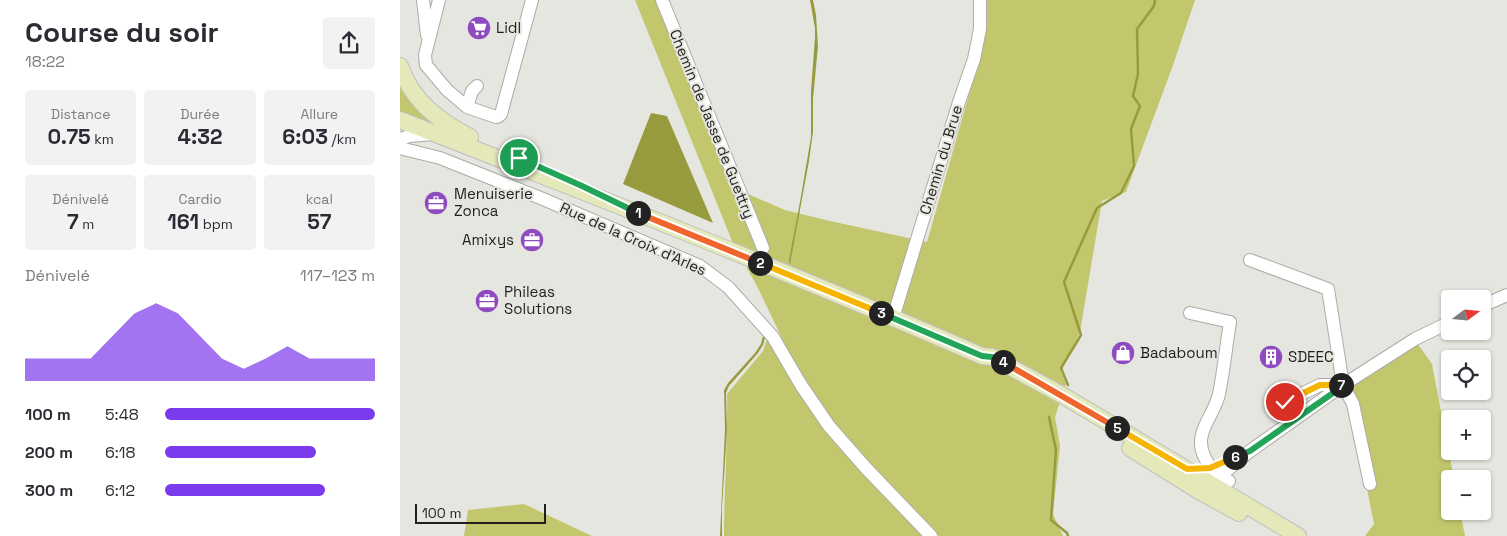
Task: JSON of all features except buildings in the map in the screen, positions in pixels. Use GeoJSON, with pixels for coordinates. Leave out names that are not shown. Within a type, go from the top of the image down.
{"type":"FeatureCollection","features":[{"type":"Feature","properties":{"kind":"main road"},"geometry":{"type":"LineString","coordinates":[[400,66],[413,94],[430,112],[451,128],[582,186],[648,218]]}},
{"type":"Feature","properties":{"kind":"main road"},"geometry":{"type":"LineString","coordinates":[[400,120],[648,218],[982,356],[992,357],[1062,395],[1187,469],[1213,480],[1254,510],[1298,536]]}},
{"type":"Feature","properties":{"kind":"main road"},"geometry":{"type":"LineString","coordinates":[[982,356],[986,364],[1134,450],[1213,480],[1280,536]]}},
{"type":"Feature","properties":{"kind":"street"},"geometry":{"type":"LineString","coordinates":[[423,0],[428,42]]}},
{"type":"Feature","properties":{"kind":"street"},"geometry":{"type":"LineString","coordinates":[[439,0],[425,55],[426,65],[447,90],[467,107],[496,117],[501,114],[532,0]]}},
{"type":"Feature","properties":{"kind":"street","name":"Chemin de Jasse de Guettry"},"geometry":{"type":"LineString","coordinates":[[662,0],[763,248]]}},
{"type":"Feature","properties":{"kind":"street","name":"Chemin du Brue"},"geometry":{"type":"LineString","coordinates":[[893,318],[956,111],[974,59],[980,29],[980,0]]}},
{"type":"Feature","properties":{"kind":"street"},"geometry":{"type":"LineString","coordinates":[[467,107],[472,91],[477,86]]}},
{"type":"Feature","properties":{"kind":"street"},"geometry":{"type":"LineString","coordinates":[[400,139],[410,136],[436,134]]}},
{"type":"Feature","properties":{"kind":"street","name":"Rue de la Croix d'Arles"},"geometry":{"type":"LineString","coordinates":[[400,148],[449,162],[543,199],[700,266],[728,287],[773,336],[801,385],[829,426],[865,467],[932,536]]}},
{"type":"Feature","properties":{"kind":"street"},"geometry":{"type":"LineString","coordinates":[[1250,260],[1328,289],[1343,386],[1352,404],[1370,484]]}},
{"type":"Feature","properties":{"kind":"street"},"geometry":{"type":"LineString","coordinates":[[1491,302],[1507,295]]}},
{"type":"Feature","properties":{"kind":"street"},"geometry":{"type":"LineString","coordinates":[[1190,313],[1230,322],[1219,396],[1200,439],[1202,454],[1213,480]]}},
{"type":"Feature","properties":{"kind":"street"},"geometry":{"type":"LineString","coordinates":[[1213,480],[1250,451],[1343,386],[1415,339],[1441,326]]}},
{"type":"Feature","properties":{"kind":"street"},"geometry":{"type":"LineString","coordinates":[[1285,402],[1320,385],[1343,386]]}},
{"type":"Feature","properties":{"kind":"street"},"geometry":{"type":"LineString","coordinates":[[1213,480],[1229,473],[1250,451]]}},
{"type":"Feature","properties":{"kind":"green space"},"geometry":{"type":"Polygon","coordinates":[[[635,0],[659,0],[734,188],[785,210],[927,242],[976,70],[982,0],[1195,0],[1126,192],[1102,201],[1080,332],[1061,372],[1066,384],[1055,417],[1060,446],[1053,514],[1063,536],[939,536],[846,439],[803,379],[758,288],[732,241],[635,0]]]}},
{"type":"Feature","properties":{"kind":"green space"},"geometry":{"type":"Polygon","coordinates":[[[400,77],[440,125],[437,129],[400,114],[400,77]]]}},
{"type":"Feature","properties":{"kind":"green space"},"geometry":{"type":"Polygon","coordinates":[[[768,336],[826,430],[903,516],[925,536],[724,536],[727,394],[763,351],[768,336]]]}},
{"type":"Feature","properties":{"kind":"green space"},"geometry":{"type":"Polygon","coordinates":[[[1417,343],[1432,364],[1441,411],[1441,460],[1450,460],[1452,470],[1441,470],[1441,520],[1462,520],[1465,536],[1365,536],[1374,524],[1347,389],[1417,343]]]}},
{"type":"Feature","properties":{"kind":"green space"},"geometry":{"type":"Polygon","coordinates":[[[524,504],[592,536],[464,536],[468,510],[524,504]]]}},
{"type":"Feature","properties":{"kind":"shaded area"},"geometry":{"type":"Polygon","coordinates":[[[810,0],[813,0],[816,15],[818,46],[813,99],[813,132],[790,264],[789,260],[811,137],[811,91],[815,28],[810,0]]]}},
{"type":"Feature","properties":{"kind":"shaded area"},"geometry":{"type":"Polygon","coordinates":[[[651,113],[667,116],[713,223],[623,184],[651,113]]]}},
{"type":"Feature","properties":{"kind":"shaded area"},"geometry":{"type":"Polygon","coordinates":[[[764,332],[766,334],[763,345],[729,386],[726,393],[727,430],[722,536],[720,536],[725,429],[724,390],[755,353],[761,344],[764,332]]]}},
{"type":"Feature","properties":{"kind":"waterway"},"geometry":{"type":"LineString","coordinates":[[1068,385],[1061,368],[1081,335],[1064,282],[1097,208],[1121,193],[1134,166],[1131,129],[1140,106],[1133,96],[1138,74],[1137,29],[1154,6],[1155,0]]}},
{"type":"Feature","properties":{"kind":"waterway"},"geometry":{"type":"LineString","coordinates":[[1049,417],[1056,450],[1051,520],[1068,536]]}},
{"type":"Feature","properties":{"kind":"place","name":"Lidl"},"geometry":{"type":"Point","coordinates":[479,28]}},
{"type":"Feature","properties":{"kind":"place","name":"Menuiserie Zonca"},"geometry":{"type":"Point","coordinates":[436,203]}},
{"type":"Feature","properties":{"kind":"place","name":"Amixys"},"geometry":{"type":"Point","coordinates":[532,240]}},
{"type":"Feature","properties":{"kind":"place","name":"Phileas Solutions"},"geometry":{"type":"Point","coordinates":[487,301]}},
{"type":"Feature","properties":{"kind":"place","name":"Badaboum"},"geometry":{"type":"Point","coordinates":[1123,353]}},
{"type":"Feature","properties":{"kind":"place","name":"SDEEC"},"geometry":{"type":"Point","coordinates":[1271,357]}},
{"type":"Feature","properties":{"kind":"route"},"geometry":{"type":"LineString","coordinates":[[519,158],[648,218],[839,295],[982,356],[992,357],[1062,395],[1187,469],[1210,468],[1250,451],[1343,386],[1320,385],[1285,402]]}}]}
